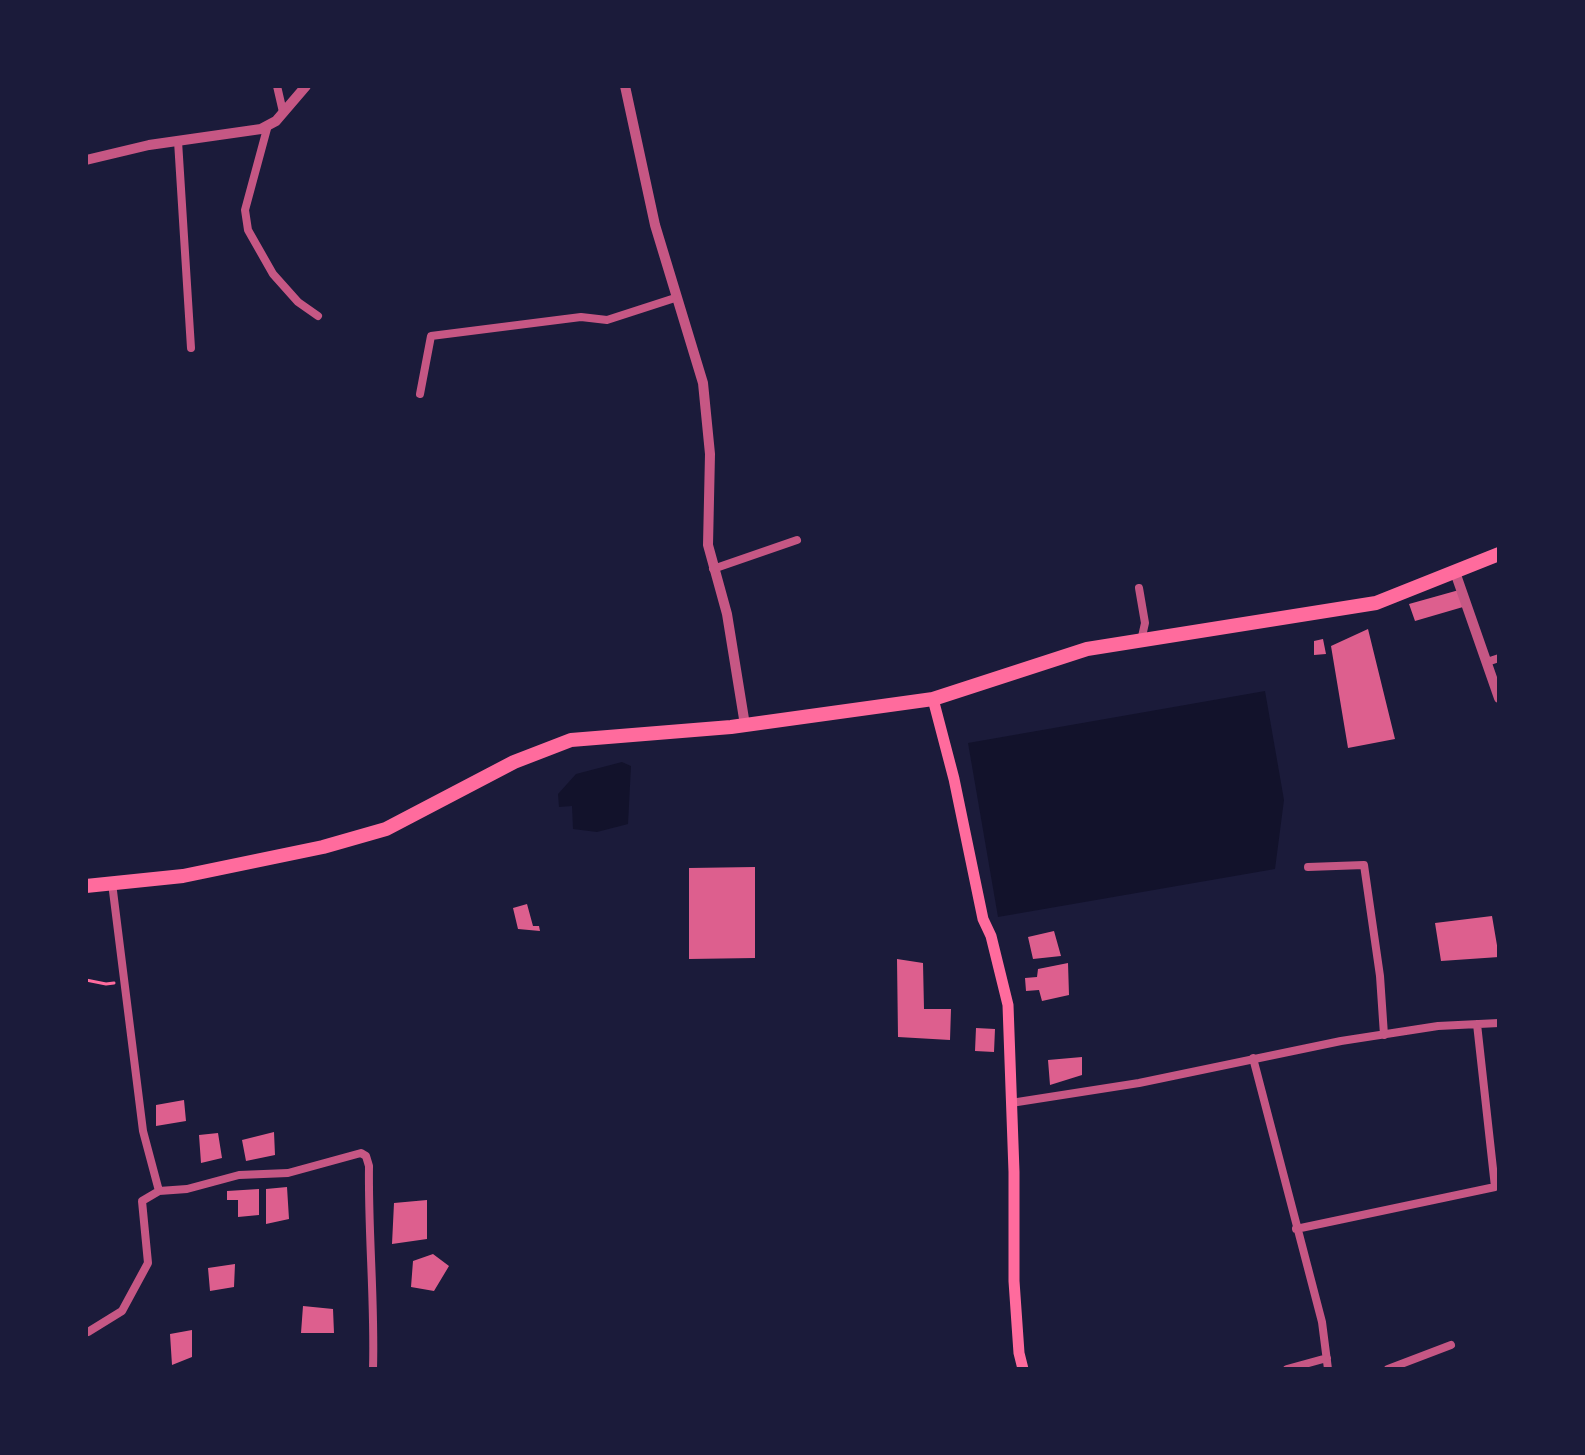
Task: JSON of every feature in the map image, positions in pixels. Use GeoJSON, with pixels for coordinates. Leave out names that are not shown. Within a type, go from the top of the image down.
{"type":"FeatureCollection","features":[{"type":"Feature","properties":{"kind":"highway"},"geometry":{"type":"LineString","coordinates":[[86,886],[183,876],[323,847],[386,829],[514,762],[571,740],[745,725],[933,699],[1087,649],[1376,603],[1499,554]]}},
{"type":"Feature","properties":{"kind":"main road"},"geometry":{"type":"LineString","coordinates":[[933,699],[954,779],[983,919],[991,936],[1008,1005],[1014,1281],[1023,1369]]}},
{"type":"Feature","properties":{"kind":"street"},"geometry":{"type":"LineString","coordinates":[[277,86],[283,112]]}},
{"type":"Feature","properties":{"kind":"street"},"geometry":{"type":"LineString","coordinates":[[86,160],[178,141],[261,129],[276,121],[306,86]]}},
{"type":"Feature","properties":{"kind":"street"},"geometry":{"type":"LineString","coordinates":[[625,86],[655,225],[703,383],[710,454],[708,545],[727,614],[745,725]]}},
{"type":"Feature","properties":{"kind":"street"},"geometry":{"type":"LineString","coordinates":[[268,125],[245,210],[248,230],[273,274],[298,302],[318,316]]}},
{"type":"Feature","properties":{"kind":"street"},"geometry":{"type":"LineString","coordinates":[[178,141],[191,348]]}},
{"type":"Feature","properties":{"kind":"street"},"geometry":{"type":"LineString","coordinates":[[420,394],[431,336],[581,317],[607,320],[675,298]]}},
{"type":"Feature","properties":{"kind":"street"},"geometry":{"type":"LineString","coordinates":[[713,569],[797,540]]}},
{"type":"Feature","properties":{"kind":"street"},"geometry":{"type":"LineString","coordinates":[[1455,572],[1499,698]]}},
{"type":"Feature","properties":{"kind":"street"},"geometry":{"type":"LineString","coordinates":[[1139,588],[1145,623],[1141,641]]}},
{"type":"Feature","properties":{"kind":"street"},"geometry":{"type":"LineString","coordinates":[[1487,662],[1499,658]]}},
{"type":"Feature","properties":{"kind":"street"},"geometry":{"type":"LineString","coordinates":[[1308,867],[1364,865],[1380,976],[1384,1035]]}},
{"type":"Feature","properties":{"kind":"street"},"geometry":{"type":"LineString","coordinates":[[112,883],[143,1131],[159,1191]]}},
{"type":"Feature","properties":{"kind":"street"},"geometry":{"type":"LineString","coordinates":[[1011,1103],[1139,1083],[1253,1058],[1438,1026],[1499,1023]]}},
{"type":"Feature","properties":{"kind":"street"},"geometry":{"type":"LineString","coordinates":[[1296,1229],[1495,1187],[1477,1024]]}},
{"type":"Feature","properties":{"kind":"street"},"geometry":{"type":"LineString","coordinates":[[1253,1058],[1322,1322],[1328,1369]]}},
{"type":"Feature","properties":{"kind":"street"},"geometry":{"type":"LineString","coordinates":[[88,1332],[122,1311],[148,1263],[142,1201],[159,1191],[187,1189],[239,1175],[288,1173],[361,1153],[366,1156],[369,1166],[370,1256],[374,1286],[373,1369]]}},
{"type":"Feature","properties":{"kind":"street"},"geometry":{"type":"LineString","coordinates":[[1388,1369],[1451,1345]]}},
{"type":"Feature","properties":{"kind":"street"},"geometry":{"type":"LineString","coordinates":[[1287,1369],[1327,1358]]}},
{"type":"Feature","properties":{"kind":"path"},"geometry":{"type":"LineString","coordinates":[[86,980],[106,984],[119,981]]}},
{"type":"Feature","properties":{"kind":"shaded area"},"geometry":{"type":"Polygon","coordinates":[[[1265,691],[1284,800],[1275,869],[998,917],[968,743],[1265,691]]]}},
{"type":"Feature","properties":{"kind":"shaded area"},"geometry":{"type":"Polygon","coordinates":[[[622,762],[631,766],[628,824],[597,832],[573,829],[572,806],[559,807],[558,794],[576,774],[622,762]]]}},
{"type":"Feature","properties":{"kind":"building"},"geometry":{"type":"Polygon","coordinates":[[[1459,590],[1463,607],[1415,621],[1409,604],[1459,590]]]}},
{"type":"Feature","properties":{"kind":"building"},"geometry":{"type":"Polygon","coordinates":[[[1368,629],[1395,739],[1348,748],[1331,646],[1368,629]]]}},
{"type":"Feature","properties":{"kind":"building"},"geometry":{"type":"Polygon","coordinates":[[[1323,639],[1326,654],[1314,655],[1314,641],[1323,639]]]}},
{"type":"Feature","properties":{"kind":"building"},"geometry":{"type":"Polygon","coordinates":[[[755,867],[755,958],[689,959],[689,868],[755,867]]]}},
{"type":"Feature","properties":{"kind":"building"},"geometry":{"type":"Polygon","coordinates":[[[527,904],[533,926],[539,926],[540,931],[518,929],[513,908],[527,904]]]}},
{"type":"Feature","properties":{"kind":"building"},"geometry":{"type":"Polygon","coordinates":[[[1492,916],[1499,957],[1441,961],[1435,923],[1492,916]]]}},
{"type":"Feature","properties":{"kind":"building"},"geometry":{"type":"Polygon","coordinates":[[[1054,931],[1061,956],[1033,959],[1028,937],[1054,931]]]}},
{"type":"Feature","properties":{"kind":"building"},"geometry":{"type":"Polygon","coordinates":[[[897,959],[923,963],[924,1009],[951,1009],[950,1040],[898,1037],[897,959]]]}},
{"type":"Feature","properties":{"kind":"building"},"geometry":{"type":"Polygon","coordinates":[[[1068,963],[1069,995],[1042,1001],[1039,990],[1026,991],[1025,978],[1037,977],[1038,969],[1068,963]]]}},
{"type":"Feature","properties":{"kind":"building"},"geometry":{"type":"Polygon","coordinates":[[[976,1028],[995,1029],[994,1052],[975,1051],[976,1028]]]}},
{"type":"Feature","properties":{"kind":"building"},"geometry":{"type":"Polygon","coordinates":[[[1082,1057],[1082,1075],[1050,1085],[1048,1060],[1082,1057]]]}},
{"type":"Feature","properties":{"kind":"building"},"geometry":{"type":"Polygon","coordinates":[[[184,1100],[186,1121],[156,1126],[156,1105],[184,1100]]]}},
{"type":"Feature","properties":{"kind":"building"},"geometry":{"type":"Polygon","coordinates":[[[274,1132],[275,1155],[246,1161],[242,1140],[274,1132]]]}},
{"type":"Feature","properties":{"kind":"building"},"geometry":{"type":"Polygon","coordinates":[[[218,1133],[222,1158],[201,1163],[199,1135],[218,1133]]]}},
{"type":"Feature","properties":{"kind":"building"},"geometry":{"type":"Polygon","coordinates":[[[287,1187],[289,1219],[266,1224],[266,1189],[287,1187]]]}},
{"type":"Feature","properties":{"kind":"building"},"geometry":{"type":"Polygon","coordinates":[[[259,1189],[259,1215],[238,1217],[238,1200],[227,1200],[227,1191],[259,1189]]]}},
{"type":"Feature","properties":{"kind":"building"},"geometry":{"type":"Polygon","coordinates":[[[427,1200],[427,1239],[392,1244],[394,1203],[427,1200]]]}},
{"type":"Feature","properties":{"kind":"building"},"geometry":{"type":"Polygon","coordinates":[[[433,1254],[449,1266],[434,1291],[411,1287],[413,1261],[433,1254]]]}},
{"type":"Feature","properties":{"kind":"building"},"geometry":{"type":"Polygon","coordinates":[[[235,1264],[234,1287],[210,1291],[208,1268],[235,1264]]]}},
{"type":"Feature","properties":{"kind":"building"},"geometry":{"type":"Polygon","coordinates":[[[303,1306],[333,1309],[334,1333],[301,1333],[303,1306]]]}},
{"type":"Feature","properties":{"kind":"building"},"geometry":{"type":"Polygon","coordinates":[[[192,1330],[192,1357],[172,1365],[170,1334],[192,1330]]]}}]}
